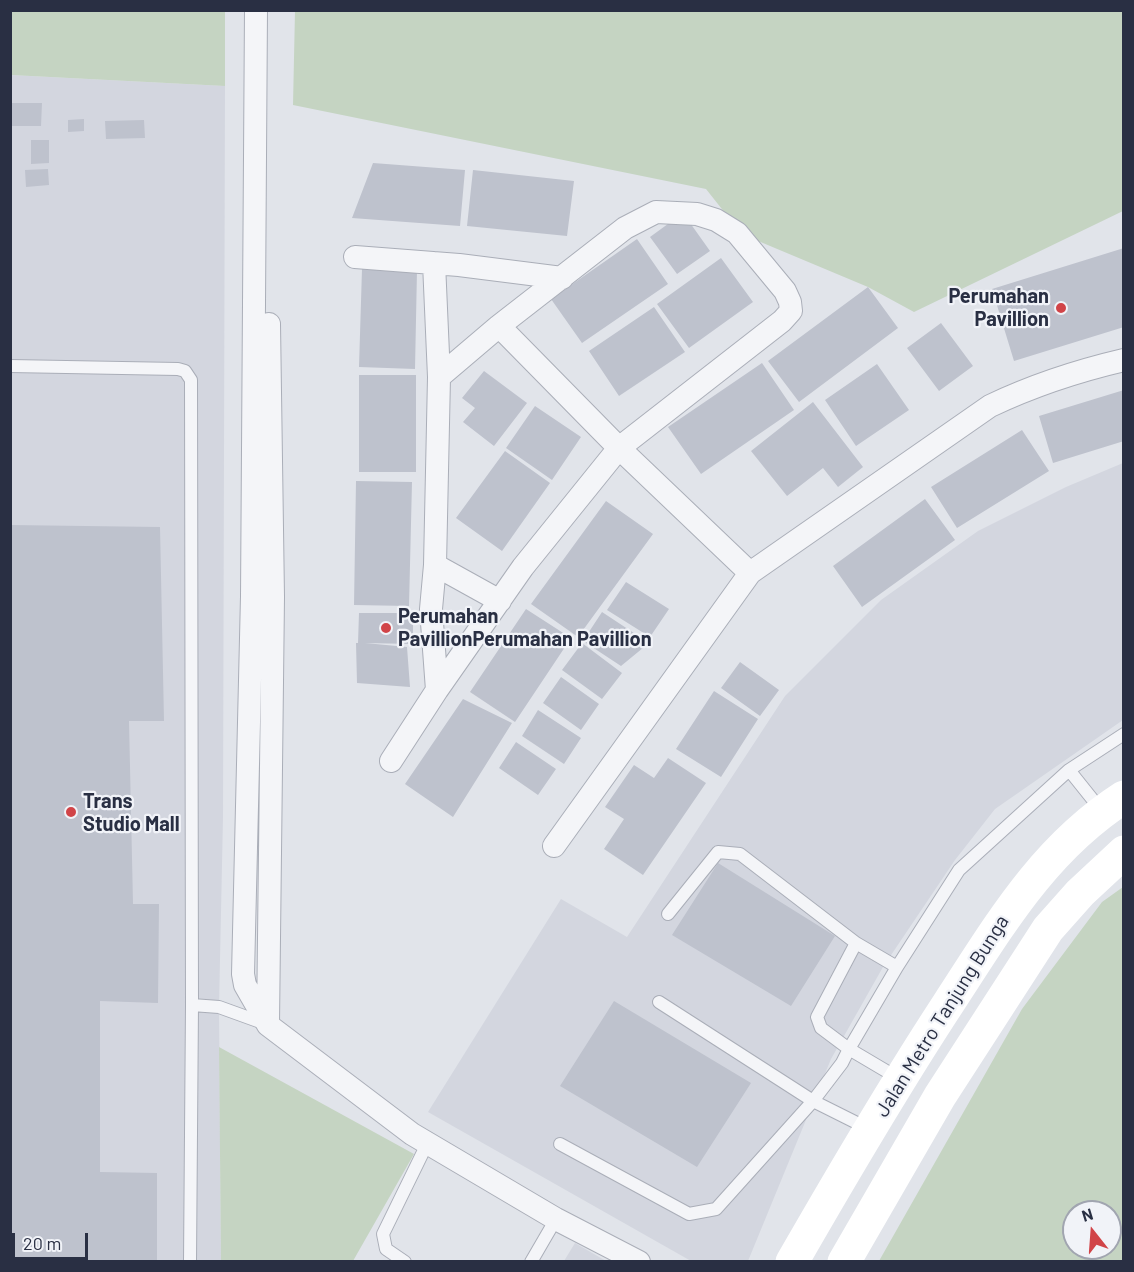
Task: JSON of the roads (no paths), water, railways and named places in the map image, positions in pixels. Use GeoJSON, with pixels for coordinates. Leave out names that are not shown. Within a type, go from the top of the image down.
{"type":"FeatureCollection","features":[{"type":"Feature","properties":{"kind":"main road","name":"Jalan Metro Tanjung Bunga"},"geometry":{"type":"LineString","coordinates":[[792,1262],[899,1079],[1008,912],[1042,867],[1113,804]]}},
{"type":"Feature","properties":{"kind":"main road","name":"Jalan Metro Tanjung Bunga"},"geometry":{"type":"LineString","coordinates":[[844,1262],[940,1096],[1048,929],[1080,893],[1124,852]]}},
{"type":"Feature","properties":{"kind":"street"},"geometry":{"type":"LineString","coordinates":[[256,10],[252,596],[243,974],[246,985],[268,1025],[412,1134],[555,1219],[639,1262]]}},
{"type":"Feature","properties":{"kind":"street"},"geometry":{"type":"LineString","coordinates":[[268,10],[268,239],[273,597],[268,1025]]}},
{"type":"Feature","properties":{"kind":"street"},"geometry":{"type":"LineString","coordinates":[[391,761],[437,690],[524,567],[619,448],[782,321],[791,311],[790,302],[785,291],[737,233],[716,220],[689,213],[656,212],[625,228],[439,377]]}},
{"type":"Feature","properties":{"kind":"street"},"geometry":{"type":"LineString","coordinates":[[355,257],[434,263],[562,278]]}},
{"type":"Feature","properties":{"kind":"street"},"geometry":{"type":"LineString","coordinates":[[434,263],[439,377],[435,565],[431,609],[437,690]]}},
{"type":"Feature","properties":{"kind":"street"},"geometry":{"type":"LineString","coordinates":[[500,326],[619,448],[750,573]]}},
{"type":"Feature","properties":{"kind":"street"},"geometry":{"type":"LineString","coordinates":[[554,846],[750,573],[990,406],[1074,372],[1124,360]]}},
{"type":"Feature","properties":{"kind":"street"},"geometry":{"type":"LineString","coordinates":[[435,565],[500,601]]}},
{"type":"Feature","properties":{"kind":"lane"},"geometry":{"type":"LineString","coordinates":[[10,366],[178,369],[184,371],[191,380],[190,1262]]}},
{"type":"Feature","properties":{"kind":"lane"},"geometry":{"type":"LineString","coordinates":[[560,1144],[689,1214],[716,1209],[813,1101],[842,1063],[897,967],[959,870],[1069,770],[1124,734]]}},
{"type":"Feature","properties":{"kind":"lane"},"geometry":{"type":"LineString","coordinates":[[1069,770],[1113,804]]}},
{"type":"Feature","properties":{"kind":"lane"},"geometry":{"type":"LineString","coordinates":[[668,914],[718,852],[740,854],[856,943],[897,967]]}},
{"type":"Feature","properties":{"kind":"lane"},"geometry":{"type":"LineString","coordinates":[[856,943],[817,1017],[821,1028],[899,1079]]}},
{"type":"Feature","properties":{"kind":"lane"},"geometry":{"type":"LineString","coordinates":[[659,1002],[813,1101],[870,1130]]}},
{"type":"Feature","properties":{"kind":"lane"},"geometry":{"type":"LineString","coordinates":[[192,1005],[219,1007],[268,1025]]}},
{"type":"Feature","properties":{"kind":"lane"},"geometry":{"type":"LineString","coordinates":[[405,1262],[386,1250],[383,1234],[428,1142]]}},
{"type":"Feature","properties":{"kind":"lane"},"geometry":{"type":"LineString","coordinates":[[531,1262],[555,1219]]}},
{"type":"Feature","properties":{"kind":"place","name":"Perumahan Pavillion"},"geometry":{"type":"Point","coordinates":[1061,308]}},
{"type":"Feature","properties":{"kind":"place","name":"Perumahan PavillionPerumahan Pavillion"},"geometry":{"type":"Point","coordinates":[386,628]}},
{"type":"Feature","properties":{"kind":"place","name":"Trans Studio Mall"},"geometry":{"type":"Point","coordinates":[71,812]}}]}
